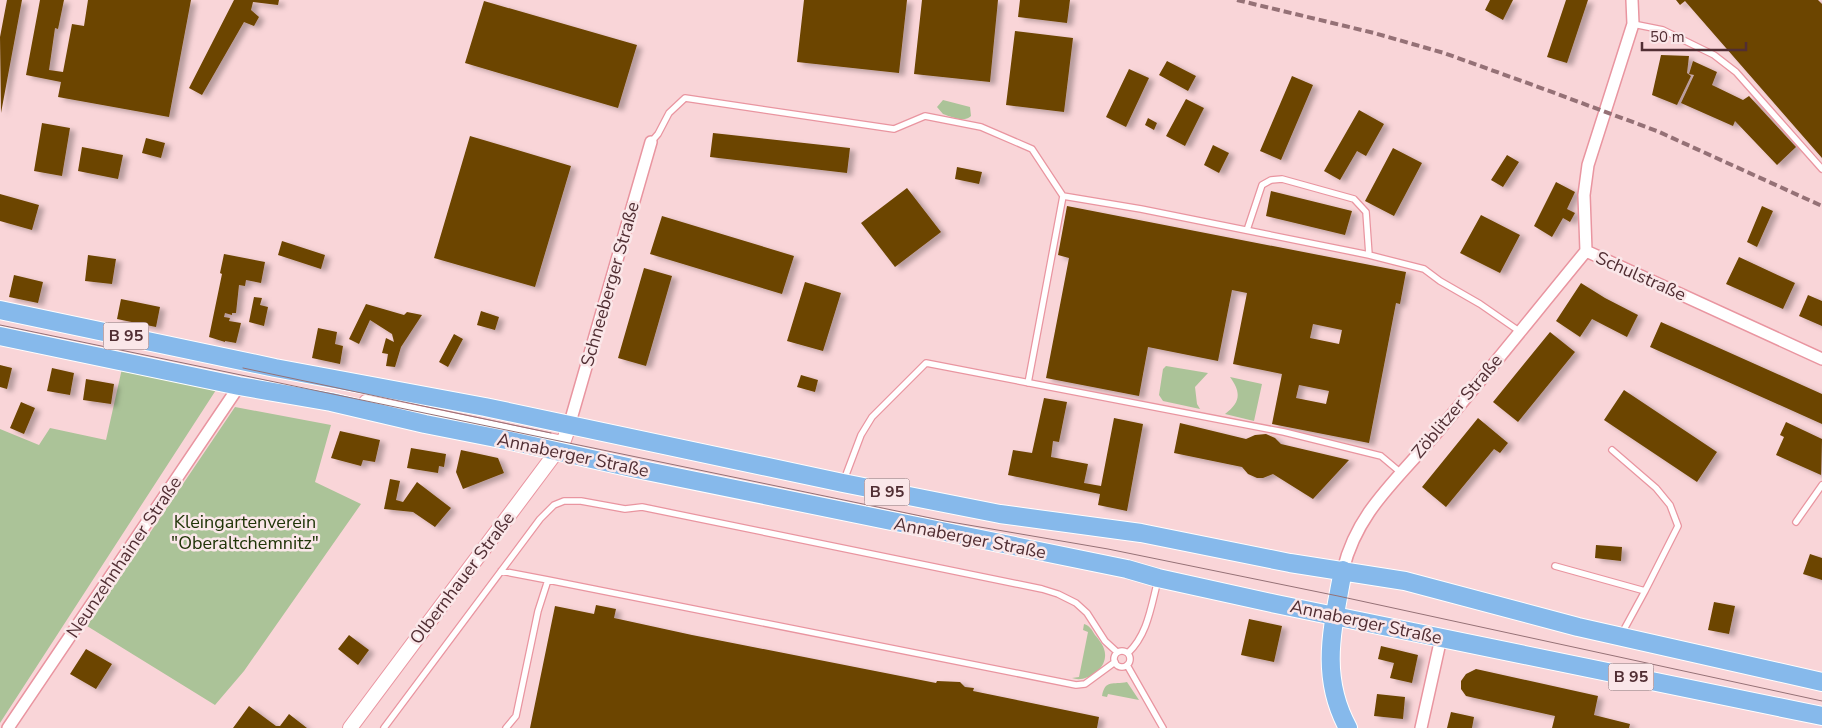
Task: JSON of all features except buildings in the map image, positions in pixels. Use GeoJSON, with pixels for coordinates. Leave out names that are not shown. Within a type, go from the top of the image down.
{"type":"FeatureCollection","features":[{"type":"Feature","properties":{"kind":"main road","name":"Annaberger Straße"},"geometry":{"type":"LineString","coordinates":[[0,310],[275,368],[389,390],[405,391],[1000,514],[1141,533],[1290,563],[1405,581],[1578,628],[1822,682]]}},
{"type":"Feature","properties":{"kind":"main road","name":"Annaberger Straße"},"geometry":{"type":"LineString","coordinates":[[0,336],[239,386],[331,402],[425,424],[560,447],[848,513],[1127,569],[1158,578],[1335,616],[1822,716]]}},
{"type":"Feature","properties":{"kind":"main road"},"geometry":{"type":"LineString","coordinates":[[1342,570],[1330,651],[1332,682],[1339,711],[1348,728]]}},
{"type":"Feature","properties":{"kind":"street","name":"Schulstraße"},"geometry":{"type":"LineString","coordinates":[[1632,0],[1633,24],[1588,166],[1584,195],[1586,251],[1822,359]]}},
{"type":"Feature","properties":{"kind":"street","name":"Schneeberger Straße"},"geometry":{"type":"LineString","coordinates":[[569,426],[650,142]]}},
{"type":"Feature","properties":{"kind":"street","name":"Zöblitzer Straße"},"geometry":{"type":"LineString","coordinates":[[1342,570],[1351,542],[1366,516],[1400,472],[1432,438],[1586,251]]}},
{"type":"Feature","properties":{"kind":"street","name":"Neunzehnhainer Straße"},"geometry":{"type":"LineString","coordinates":[[8,728],[239,386]]}},
{"type":"Feature","properties":{"kind":"street","name":"Olbernhauer Straße"},"geometry":{"type":"LineString","coordinates":[[350,728],[560,447],[569,426]]}},
{"type":"Feature","properties":{"kind":"street"},"geometry":{"type":"LineString","coordinates":[[1421,728],[1441,638]]}},
{"type":"Feature","properties":{"kind":"lane"},"geometry":{"type":"LineString","coordinates":[[1633,24],[1663,30],[1714,55],[1736,72],[1822,170]]}},
{"type":"Feature","properties":{"kind":"lane"},"geometry":{"type":"LineString","coordinates":[[650,142],[658,134],[669,113],[685,98],[894,129],[925,116],[981,128],[1032,149],[1063,196],[1028,383]]}},
{"type":"Feature","properties":{"kind":"lane"},"geometry":{"type":"LineString","coordinates":[[1247,230],[1262,184],[1271,180],[1282,179],[1354,199],[1366,212],[1368,255]]}},
{"type":"Feature","properties":{"kind":"lane"},"geometry":{"type":"LineString","coordinates":[[1063,196],[1247,230],[1368,255],[1424,269],[1519,331]]}},
{"type":"Feature","properties":{"kind":"lane"},"geometry":{"type":"LineString","coordinates":[[843,483],[861,435],[872,417],[926,363],[1284,432],[1381,456],[1400,472]]}},
{"type":"Feature","properties":{"kind":"lane"},"geometry":{"type":"LineString","coordinates":[[1612,450],[1656,488],[1670,505],[1678,526],[1620,637]]}},
{"type":"Feature","properties":{"kind":"lane"},"geometry":{"type":"LineString","coordinates":[[1796,522],[1822,485]]}},
{"type":"Feature","properties":{"kind":"lane"},"geometry":{"type":"LineString","coordinates":[[384,728],[540,519],[554,505],[564,501],[581,501],[625,508],[642,507],[1042,589],[1076,603],[1087,613],[1105,641],[1117,652]]}},
{"type":"Feature","properties":{"kind":"lane"},"geometry":{"type":"LineString","coordinates":[[1555,566],[1645,591]]}},
{"type":"Feature","properties":{"kind":"lane"},"geometry":{"type":"LineString","coordinates":[[501,571],[1076,685],[1085,684],[1114,662]]}},
{"type":"Feature","properties":{"kind":"lane"},"geometry":{"type":"LineString","coordinates":[[1128,653],[1143,634],[1158,578]]}},
{"type":"Feature","properties":{"kind":"lane"},"geometry":{"type":"LineString","coordinates":[[506,728],[516,716],[519,706],[538,611],[548,580]]}},
{"type":"Feature","properties":{"kind":"lane"},"geometry":{"type":"LineString","coordinates":[[1123,650],[1128,653],[1130,661],[1127,665],[1122,667],[1114,662],[1114,656],[1117,652],[1123,650]]}},
{"type":"Feature","properties":{"kind":"lane"},"geometry":{"type":"LineString","coordinates":[[1127,665],[1163,728]]}},
{"type":"Feature","properties":{"kind":"green space"},"geometry":{"type":"Polygon","coordinates":[[[943,100],[970,107],[971,116],[961,119],[943,114],[937,107],[943,100]]]}},
{"type":"Feature","properties":{"kind":"green space","name":"Kleingartenverein \"Oberaltchemnitz\""},"geometry":{"type":"Polygon","coordinates":[[[123,364],[216,390],[0,723],[0,429],[39,445],[50,428],[106,440],[123,364]]]}},
{"type":"Feature","properties":{"kind":"green space"},"geometry":{"type":"Polygon","coordinates":[[[1166,366],[1208,373],[1195,387],[1197,404],[1200,409],[1163,401],[1159,395],[1163,369],[1166,366]]]}},
{"type":"Feature","properties":{"kind":"green space"},"geometry":{"type":"Polygon","coordinates":[[[1230,377],[1262,384],[1254,421],[1225,414],[1234,405],[1238,397],[1236,387],[1230,377]]]}},
{"type":"Feature","properties":{"kind":"green space","name":"Kleingartenverein \"Oberaltchemnitz\""},"geometry":{"type":"Polygon","coordinates":[[[235,407],[331,425],[315,482],[361,504],[244,671],[215,705],[87,626],[235,407]]]}},
{"type":"Feature","properties":{"kind":"green space"},"geometry":{"type":"Polygon","coordinates":[[[1084,624],[1091,628],[1101,642],[1105,651],[1105,657],[1101,667],[1093,675],[1077,679],[1072,678],[1079,677],[1088,632],[1083,630],[1084,624]]]}},
{"type":"Feature","properties":{"kind":"green space"},"geometry":{"type":"Polygon","coordinates":[[[1127,682],[1139,700],[1108,694],[1107,697],[1102,696],[1105,687],[1108,685],[1127,682]]]}},
{"type":"Feature","properties":{"kind":"tram line"},"geometry":{"type":"LineString","coordinates":[[0,325],[945,521],[1108,549],[1338,596],[1822,701]]}},
{"type":"Feature","properties":{"kind":"tram line"},"geometry":{"type":"LineString","coordinates":[[243,368],[551,433]]}},
{"type":"Feature","properties":{"kind":"railway"},"geometry":{"type":"LineString","coordinates":[[1237,0],[1374,33],[1444,53],[1657,131],[1822,206]]}}]}
